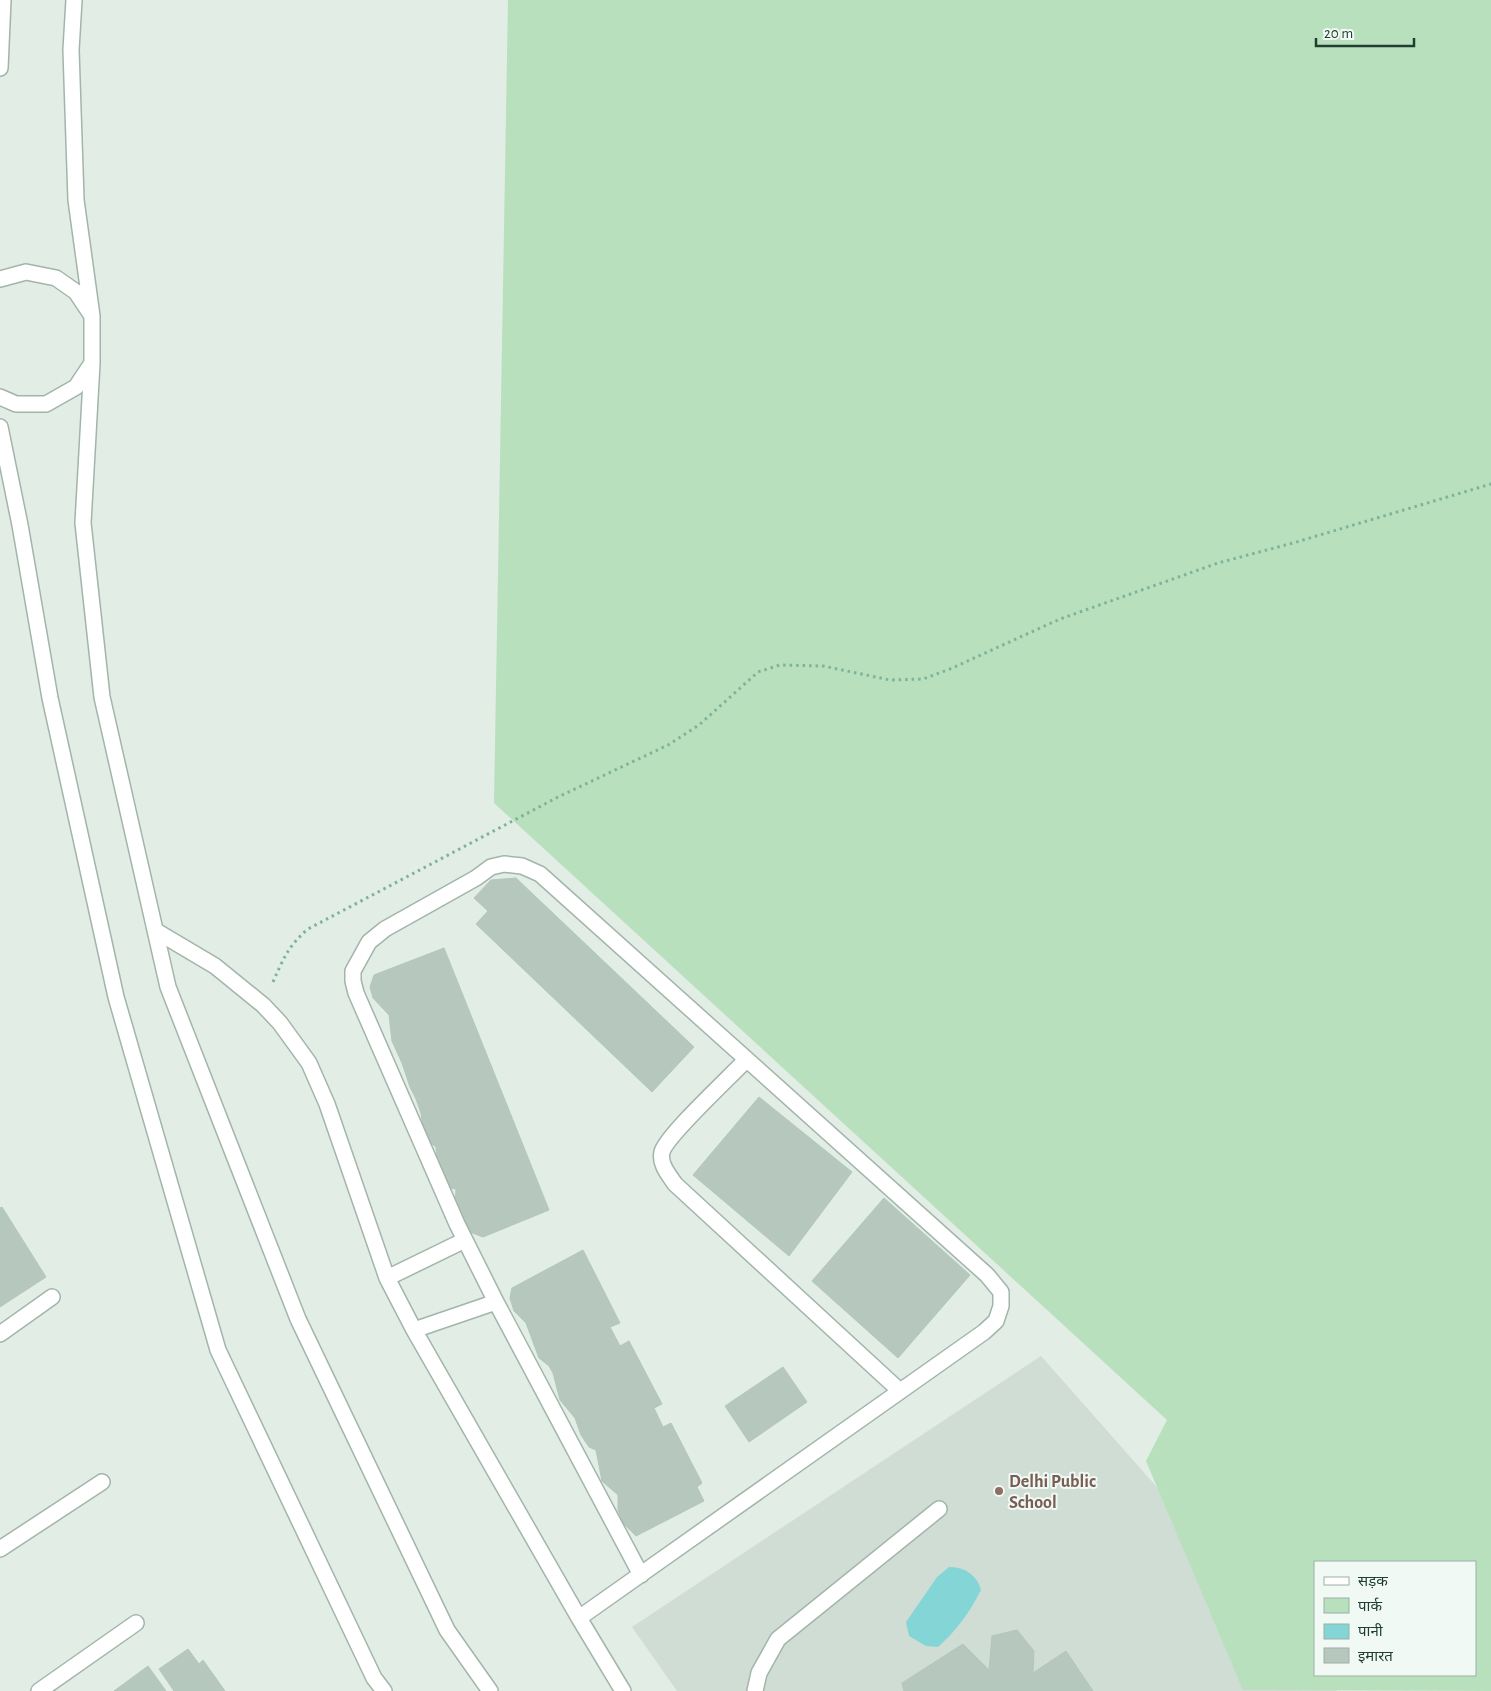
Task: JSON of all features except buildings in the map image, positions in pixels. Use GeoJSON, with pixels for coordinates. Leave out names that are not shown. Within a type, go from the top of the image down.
{"type":"FeatureCollection","features":[{"type":"Feature","properties":{"kind":"street"},"geometry":{"type":"LineString","coordinates":[[0,68],[3,0]]}},
{"type":"Feature","properties":{"kind":"street"},"geometry":{"type":"LineString","coordinates":[[74,0],[71,50],[76,200],[92,316],[92,363],[83,523],[102,697],[168,987],[298,1319],[447,1630],[490,1691]]}},
{"type":"Feature","properties":{"kind":"street"},"geometry":{"type":"LineString","coordinates":[[0,279],[26,272],[56,278],[76,292],[92,316]]}},
{"type":"Feature","properties":{"kind":"street"},"geometry":{"type":"LineString","coordinates":[[0,397],[16,404],[46,404],[76,387],[92,363]]}},
{"type":"Feature","properties":{"kind":"street"},"geometry":{"type":"LineString","coordinates":[[0,427],[20,525],[50,698],[116,998],[218,1350],[374,1678],[384,1691]]}},
{"type":"Feature","properties":{"kind":"street"},"geometry":{"type":"LineString","coordinates":[[579,1618],[641,1575],[900,1391],[996,1321],[1001,1306],[1001,1292],[980,1269],[540,874],[522,866],[504,864],[491,867],[476,878],[385,929],[368,942],[353,971],[356,993],[457,1224],[496,1302],[641,1575]]}},
{"type":"Feature","properties":{"kind":"street"},"geometry":{"type":"LineString","coordinates":[[156,932],[215,966],[263,1005],[280,1023],[309,1063],[327,1104],[387,1278],[414,1330],[579,1618],[623,1691]]}},
{"type":"Feature","properties":{"kind":"street"},"geometry":{"type":"LineString","coordinates":[[746,1060],[673,1135],[662,1152],[664,1169],[675,1184],[900,1391]]}},
{"type":"Feature","properties":{"kind":"street"},"geometry":{"type":"LineString","coordinates":[[387,1278],[466,1240]]}},
{"type":"Feature","properties":{"kind":"street"},"geometry":{"type":"LineString","coordinates":[[0,1334],[52,1297]]}},
{"type":"Feature","properties":{"kind":"street"},"geometry":{"type":"LineString","coordinates":[[414,1330],[496,1302]]}},
{"type":"Feature","properties":{"kind":"street"},"geometry":{"type":"LineString","coordinates":[[0,1549],[102,1482]]}},
{"type":"Feature","properties":{"kind":"street"},"geometry":{"type":"LineString","coordinates":[[755,1691],[759,1673],[778,1639],[939,1509]]}},
{"type":"Feature","properties":{"kind":"street"},"geometry":{"type":"LineString","coordinates":[[39,1691],[136,1623]]}},
{"type":"Feature","properties":{"kind":"path"},"geometry":{"type":"LineString","coordinates":[[263,1005],[283,959],[294,940],[308,929],[558,797],[668,745],[699,725],[758,672],[780,665],[823,666],[890,680],[923,679],[950,669],[1060,619],[1218,563],[1293,543],[1491,484]]}},
{"type":"Feature","properties":{"kind":"shaded area","name":"Delhi Public School"},"geometry":{"type":"Polygon","coordinates":[[[1041,1356],[1314,1665],[1314,1676],[1337,1691],[677,1691],[632,1627],[1041,1356]]]}},
{"type":"Feature","properties":{"kind":"green space"},"geometry":{"type":"Polygon","coordinates":[[[508,0],[1491,0],[1491,1691],[1243,1690],[1146,1461],[1167,1420],[494,803],[508,0]]]}},
{"type":"Feature","properties":{"kind":"water"},"geometry":{"type":"Polygon","coordinates":[[[949,1567],[960,1568],[970,1573],[977,1580],[981,1590],[962,1621],[945,1641],[938,1647],[926,1646],[909,1636],[906,1622],[937,1577],[949,1567]]]}},
{"type":"Feature","properties":{"kind":"place","name":"Delhi Public School"},"geometry":{"type":"Point","coordinates":[999,1491]}}]}
